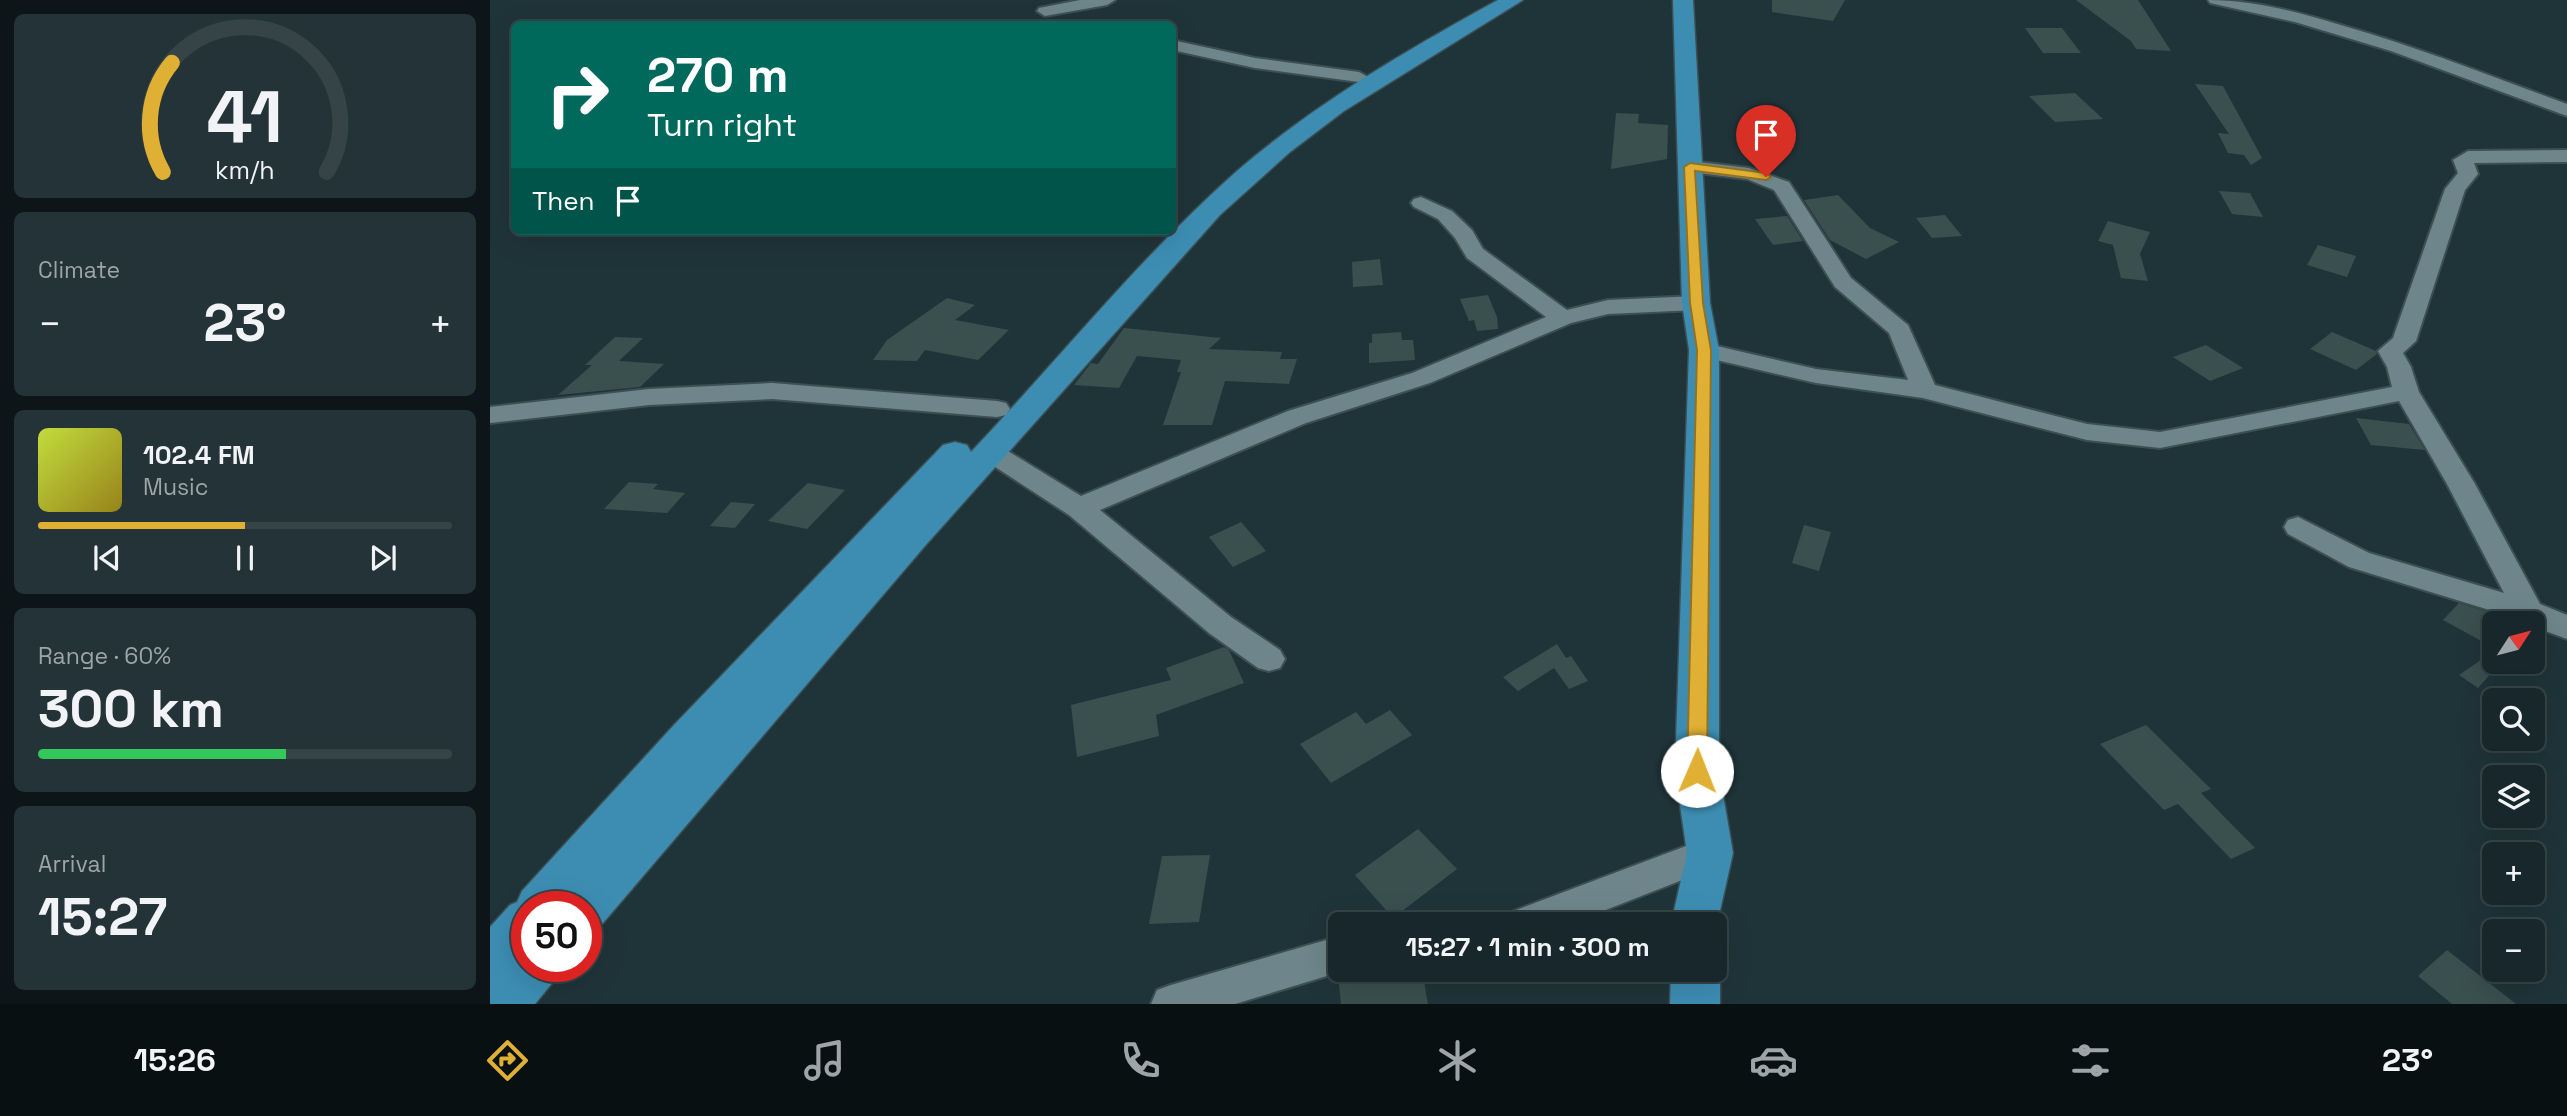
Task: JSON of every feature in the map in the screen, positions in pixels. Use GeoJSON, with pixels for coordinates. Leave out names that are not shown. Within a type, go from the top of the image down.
{"type":"FeatureCollection","features":[{"type":"Feature","properties":{"kind":"main road"},"geometry":{"type":"LineString","coordinates":[[1176,218],[1261,143],[1359,77],[1492,0]]}},
{"type":"Feature","properties":{"kind":"main road"},"geometry":{"type":"LineString","coordinates":[[601,891],[848,607],[1187,234],[1280,148],[1404,63],[1513,0]]}},
{"type":"Feature","properties":{"kind":"main road"},"geometry":{"type":"LineString","coordinates":[[1683,0],[1696,303],[1704,350],[1697,771],[1710,852],[1698,912]]}},
{"type":"Feature","properties":{"kind":"main road"},"geometry":{"type":"LineString","coordinates":[[552,891],[689,737],[1159,235]]}},
{"type":"Feature","properties":{"kind":"main road"},"geometry":{"type":"LineString","coordinates":[[490,962],[511,938]]}},
{"type":"Feature","properties":{"kind":"main road"},"geometry":{"type":"LineString","coordinates":[[493,1004],[523,982]]}},
{"type":"Feature","properties":{"kind":"main road"},"geometry":{"type":"LineString","coordinates":[[1695,982],[1695,1004]]}},
{"type":"Feature","properties":{"kind":"street"},"geometry":{"type":"LineString","coordinates":[[1046,12],[1107,0]]}},
{"type":"Feature","properties":{"kind":"street"},"geometry":{"type":"LineString","coordinates":[[2216,0],[2299,18],[2397,47],[2567,110]]}},
{"type":"Feature","properties":{"kind":"street"},"geometry":{"type":"LineString","coordinates":[[1176,47],[1255,63],[1359,77]]}},
{"type":"Feature","properties":{"kind":"street"},"geometry":{"type":"LineString","coordinates":[[2528,611],[2461,484],[2406,392],[2399,367],[2390,351],[2403,341],[2455,189],[2468,174],[2463,159],[2567,156]]}},
{"type":"Feature","properties":{"kind":"street"},"geometry":{"type":"LineString","coordinates":[[1690,167],[1747,172],[1766,177],[1782,186],[1843,282],[1900,330],[1924,390]]}},
{"type":"Feature","properties":{"kind":"street"},"geometry":{"type":"LineString","coordinates":[[1421,203],[1445,215],[1464,235],[1475,253],[1563,318]]}},
{"type":"Feature","properties":{"kind":"street"},"geometry":{"type":"LineString","coordinates":[[1080,508],[1297,417],[1422,378],[1563,318],[1608,307],[1696,303]]}},
{"type":"Feature","properties":{"kind":"street"},"geometry":{"type":"LineString","coordinates":[[1704,350],[1816,376],[1924,390],[2087,432],[2160,439],[2229,429],[2406,392]]}},
{"type":"Feature","properties":{"kind":"street"},"geometry":{"type":"LineString","coordinates":[[490,415],[649,397],[772,391],[997,409]]}},
{"type":"Feature","properties":{"kind":"street"},"geometry":{"type":"LineString","coordinates":[[989,451],[1080,508],[1220,625],[1269,659]]}},
{"type":"Feature","properties":{"kind":"street"},"geometry":{"type":"LineString","coordinates":[[2298,527],[2359,560],[2526,611]]}},
{"type":"Feature","properties":{"kind":"street"},"geometry":{"type":"LineString","coordinates":[[2545,618],[2567,627]]}},
{"type":"Feature","properties":{"kind":"street"},"geometry":{"type":"LineString","coordinates":[[1556,912],[1710,852]]}},
{"type":"Feature","properties":{"kind":"street"},"geometry":{"type":"LineString","coordinates":[[1171,1004],[1328,958]]}},
{"type":"Feature","properties":{"kind":"building"},"geometry":{"type":"Polygon","coordinates":[[[1772,0],[1845,0],[1833,21],[1772,12],[1772,0]]]}},
{"type":"Feature","properties":{"kind":"building"},"geometry":{"type":"Polygon","coordinates":[[[2076,0],[2138,0],[2171,51],[2136,49],[2131,41],[2076,0]]]}},
{"type":"Feature","properties":{"kind":"building"},"geometry":{"type":"Polygon","coordinates":[[[2025,28],[2062,28],[2081,53],[2043,53],[2025,28]]]}},
{"type":"Feature","properties":{"kind":"building"},"geometry":{"type":"Polygon","coordinates":[[[2195,84],[2223,86],[2262,158],[2251,165],[2244,155],[2228,153],[2218,133],[2229,134],[2195,84]]]}},
{"type":"Feature","properties":{"kind":"building"},"geometry":{"type":"Polygon","coordinates":[[[2075,93],[2103,119],[2055,122],[2029,96],[2075,93]]]}},
{"type":"Feature","properties":{"kind":"building"},"geometry":{"type":"Polygon","coordinates":[[[1616,113],[1639,114],[1638,123],[1668,125],[1667,159],[1611,169],[1616,113]]]}},
{"type":"Feature","properties":{"kind":"building"},"geometry":{"type":"Polygon","coordinates":[[[2219,191],[2250,193],[2263,217],[2232,214],[2219,191]]]}},
{"type":"Feature","properties":{"kind":"building"},"geometry":{"type":"Polygon","coordinates":[[[1838,195],[1870,228],[1899,242],[1866,259],[1830,240],[1804,200],[1838,195]]]}},
{"type":"Feature","properties":{"kind":"building"},"geometry":{"type":"Polygon","coordinates":[[[1945,215],[1962,236],[1932,238],[1916,218],[1945,215]]]}},
{"type":"Feature","properties":{"kind":"building"},"geometry":{"type":"Polygon","coordinates":[[[1787,216],[1803,241],[1773,245],[1755,219],[1787,216]]]}},
{"type":"Feature","properties":{"kind":"building"},"geometry":{"type":"Polygon","coordinates":[[[2108,221],[2150,232],[2140,254],[2148,281],[2121,278],[2113,245],[2098,241],[2108,221]]]}},
{"type":"Feature","properties":{"kind":"building"},"geometry":{"type":"Polygon","coordinates":[[[2318,245],[2356,256],[2347,277],[2307,265],[2318,245]]]}},
{"type":"Feature","properties":{"kind":"building"},"geometry":{"type":"Polygon","coordinates":[[[1380,259],[1383,285],[1353,287],[1352,262],[1380,259]]]}},
{"type":"Feature","properties":{"kind":"building"},"geometry":{"type":"Polygon","coordinates":[[[1488,295],[1497,317],[1498,329],[1477,331],[1474,320],[1469,321],[1460,299],[1488,295]]]}},
{"type":"Feature","properties":{"kind":"building"},"geometry":{"type":"Polygon","coordinates":[[[947,298],[975,305],[955,320],[1009,330],[978,360],[925,350],[917,361],[873,360],[887,340],[947,298]]]}},
{"type":"Feature","properties":{"kind":"building"},"geometry":{"type":"Polygon","coordinates":[[[1124,328],[1221,338],[1209,349],[1282,352],[1280,359],[1297,359],[1289,384],[1225,381],[1212,425],[1163,425],[1181,372],[1177,372],[1181,360],[1137,356],[1119,388],[1074,385],[1091,363],[1098,364],[1124,328]]]}},
{"type":"Feature","properties":{"kind":"building"},"geometry":{"type":"Polygon","coordinates":[[[1401,332],[1402,340],[1413,340],[1415,360],[1369,363],[1372,334],[1401,332]]]}},
{"type":"Feature","properties":{"kind":"building"},"geometry":{"type":"Polygon","coordinates":[[[2332,332],[2376,351],[2377,354],[2356,370],[2310,349],[2332,332]]]}},
{"type":"Feature","properties":{"kind":"building"},"geometry":{"type":"Polygon","coordinates":[[[615,337],[643,338],[619,361],[664,364],[640,387],[558,395],[592,365],[585,365],[615,337]]]}},
{"type":"Feature","properties":{"kind":"building"},"geometry":{"type":"Polygon","coordinates":[[[2206,345],[2243,368],[2210,381],[2173,357],[2206,345]]]}},
{"type":"Feature","properties":{"kind":"building"},"geometry":{"type":"Polygon","coordinates":[[[2356,418],[2409,424],[2425,450],[2371,445],[2356,418]]]}},
{"type":"Feature","properties":{"kind":"building"},"geometry":{"type":"Polygon","coordinates":[[[629,482],[658,484],[653,489],[685,493],[667,513],[604,509],[629,482]]]}},
{"type":"Feature","properties":{"kind":"building"},"geometry":{"type":"Polygon","coordinates":[[[808,483],[845,490],[807,529],[768,521],[808,483]]]}},
{"type":"Feature","properties":{"kind":"building"},"geometry":{"type":"Polygon","coordinates":[[[731,502],[755,504],[735,528],[710,526],[731,502]]]}},
{"type":"Feature","properties":{"kind":"building"},"geometry":{"type":"Polygon","coordinates":[[[1241,522],[1266,551],[1233,567],[1209,537],[1241,522]]]}},
{"type":"Feature","properties":{"kind":"building"},"geometry":{"type":"Polygon","coordinates":[[[1804,525],[1831,532],[1819,571],[1792,563],[1804,525]]]}},
{"type":"Feature","properties":{"kind":"building"},"geometry":{"type":"Polygon","coordinates":[[[2459,603],[2484,611],[2482,611],[2482,641],[2443,620],[2459,603]]]}},
{"type":"Feature","properties":{"kind":"building"},"geometry":{"type":"Polygon","coordinates":[[[1557,644],[1566,658],[1571,656],[1588,681],[1569,689],[1554,668],[1518,691],[1503,677],[1557,644]]]}},
{"type":"Feature","properties":{"kind":"building"},"geometry":{"type":"Polygon","coordinates":[[[1224,647],[1229,650],[1244,683],[1156,715],[1159,736],[1077,757],[1071,705],[1171,680],[1166,668],[1224,647]]]}},
{"type":"Feature","properties":{"kind":"building"},"geometry":{"type":"Polygon","coordinates":[[[2482,659],[2482,674],[2490,674],[2478,688],[2459,675],[2482,659]]]}},
{"type":"Feature","properties":{"kind":"building"},"geometry":{"type":"Polygon","coordinates":[[[1390,710],[1412,735],[1331,783],[1300,744],[1356,712],[1366,724],[1390,710]]]}},
{"type":"Feature","properties":{"kind":"building"},"geometry":{"type":"Polygon","coordinates":[[[2146,725],[2211,789],[2201,793],[2255,848],[2231,859],[2178,804],[2164,810],[2100,744],[2146,725]]]}},
{"type":"Feature","properties":{"kind":"building"},"geometry":{"type":"Polygon","coordinates":[[[1418,829],[1457,869],[1401,912],[1388,912],[1355,875],[1418,829]]]}},
{"type":"Feature","properties":{"kind":"building"},"geometry":{"type":"Polygon","coordinates":[[[1210,855],[1199,922],[1149,924],[1162,856],[1210,855]]]}},
{"type":"Feature","properties":{"kind":"building"},"geometry":{"type":"Polygon","coordinates":[[[2447,950],[2482,977],[2482,982],[2488,982],[2516,1004],[2452,1004],[2418,976],[2447,950]]]}},
{"type":"Feature","properties":{"kind":"building"},"geometry":{"type":"Polygon","coordinates":[[[1339,982],[1424,982],[1428,1004],[1341,1004],[1339,982]]]}},
{"type":"Feature","properties":{"kind":"route"},"geometry":{"type":"LineString","coordinates":[[1697,771],[1704,350],[1696,303],[1690,167],[1747,172],[1766,177]]}}]}
